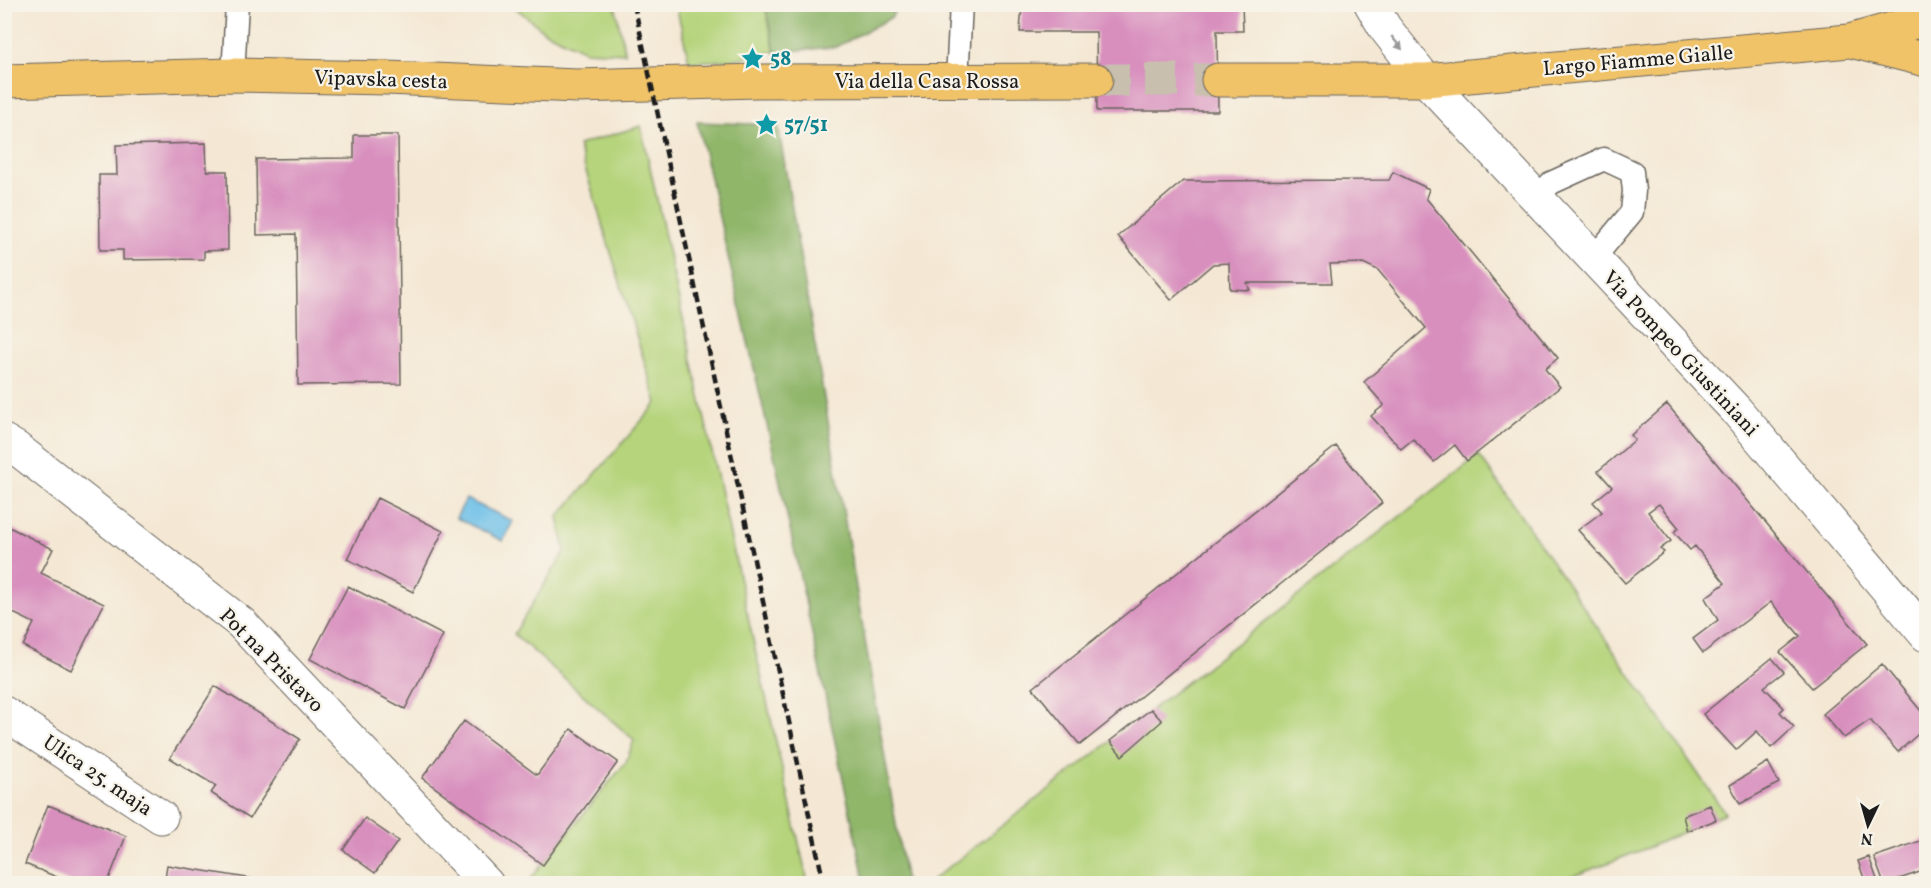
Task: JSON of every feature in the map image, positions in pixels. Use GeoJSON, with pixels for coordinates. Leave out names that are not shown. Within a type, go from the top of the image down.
{"type":"FeatureCollection","features":[{"type":"Feature","properties":{"kind":"main road","name":"Largo Fiamme Gialle"},"geometry":{"type":"LineString","coordinates":[[1426,80],[1849,41],[1926,19]]}},
{"type":"Feature","properties":{"kind":"main road","name":"Largo Fiamme Gialle"},"geometry":{"type":"LineString","coordinates":[[1849,41],[1926,60]]}},
{"type":"Feature","properties":{"kind":"main road","name":"Vipavska cesta"},"geometry":{"type":"LineString","coordinates":[[4,81],[233,75],[387,78],[576,86],[757,81]]}},
{"type":"Feature","properties":{"kind":"main road","name":"Via della Casa Rossa"},"geometry":{"type":"LineString","coordinates":[[757,81],[1096,80]]}},
{"type":"Feature","properties":{"kind":"main road"},"geometry":{"type":"LineString","coordinates":[[1218,80],[1426,80]]}},
{"type":"Feature","properties":{"kind":"street","name":"Via Pompeo Giustiniani"},"geometry":{"type":"LineString","coordinates":[[1371,4],[1384,28],[1426,80],[1736,410],[1926,635]]}},
{"type":"Feature","properties":{"kind":"street","name":"Pot na Pristavo"},"geometry":{"type":"LineString","coordinates":[[4,441],[241,623],[487,884]]}},
{"type":"Feature","properties":{"kind":"street","name":"Ulica 25. maja"},"geometry":{"type":"LineString","coordinates":[[4,713],[161,817]]}},
{"type":"Feature","properties":{"kind":"lane"},"geometry":{"type":"LineString","coordinates":[[233,75],[237,4]]}},
{"type":"Feature","properties":{"kind":"lane"},"geometry":{"type":"LineString","coordinates":[[957,80],[961,4]]}},
{"type":"Feature","properties":{"kind":"lane"},"geometry":{"type":"LineString","coordinates":[[1537,197],[1551,183],[1604,159],[1632,172],[1634,191],[1632,212],[1594,258]]}},
{"type":"Feature","properties":{"kind":"green space"},"geometry":{"type":"Polygon","coordinates":[[[765,4],[897,5],[892,17],[836,47],[775,52],[765,4]]]}},
{"type":"Feature","properties":{"kind":"green space"},"geometry":{"type":"Polygon","coordinates":[[[512,5],[615,5],[625,53],[585,51],[544,31],[512,5]]]}},
{"type":"Feature","properties":{"kind":"green space"},"geometry":{"type":"Polygon","coordinates":[[[676,5],[765,5],[775,52],[730,60],[689,62],[676,5]]]}},
{"type":"Feature","properties":{"kind":"green space"},"geometry":{"type":"Polygon","coordinates":[[[697,122],[778,125],[906,883],[865,883],[776,464],[697,122]]]}},
{"type":"Feature","properties":{"kind":"green space"},"geometry":{"type":"Polygon","coordinates":[[[641,126],[808,883],[528,882],[626,762],[634,740],[514,634],[565,551],[558,517],[657,403],[578,145],[641,126]]]}},
{"type":"Feature","properties":{"kind":"green space"},"geometry":{"type":"Polygon","coordinates":[[[1479,455],[1725,813],[1650,847],[1555,883],[932,884],[931,881],[1479,455]]]}},
{"type":"Feature","properties":{"kind":"water"},"geometry":{"type":"Polygon","coordinates":[[[466,499],[513,521],[503,541],[456,518],[466,499]]]}},
{"type":"Feature","properties":{"kind":"building"},"geometry":{"type":"Polygon","coordinates":[[[1022,4],[1242,4],[1243,31],[1217,31],[1218,111],[1097,111],[1096,32],[1020,32],[1022,4]]]}},
{"type":"Feature","properties":{"kind":"building"},"geometry":{"type":"Polygon","coordinates":[[[354,135],[398,135],[401,384],[298,385],[296,234],[257,235],[256,159],[354,158],[354,135]]]}},
{"type":"Feature","properties":{"kind":"building"},"geometry":{"type":"Polygon","coordinates":[[[206,143],[207,171],[227,171],[228,250],[204,251],[204,259],[123,260],[123,250],[100,250],[99,175],[117,175],[116,145],[206,143]]]}},
{"type":"Feature","properties":{"kind":"building"},"geometry":{"type":"Polygon","coordinates":[[[1393,172],[1429,189],[1426,198],[1558,358],[1545,369],[1560,387],[1467,461],[1455,445],[1434,462],[1413,439],[1401,449],[1371,416],[1384,405],[1364,382],[1426,328],[1378,270],[1363,263],[1330,264],[1332,283],[1247,283],[1250,290],[1230,289],[1229,263],[1213,264],[1171,300],[1118,236],[1183,181],[1389,180],[1393,172]]]}},
{"type":"Feature","properties":{"kind":"building"},"geometry":{"type":"Polygon","coordinates":[[[1667,404],[1867,644],[1812,688],[1780,652],[1800,636],[1771,602],[1703,653],[1693,639],[1718,620],[1705,598],[1725,583],[1695,546],[1690,550],[1674,532],[1679,528],[1659,504],[1648,512],[1671,541],[1660,549],[1664,552],[1625,583],[1578,530],[1602,512],[1593,502],[1612,487],[1598,471],[1635,440],[1631,435],[1667,404]]]}},
{"type":"Feature","properties":{"kind":"building"},"geometry":{"type":"Polygon","coordinates":[[[1336,446],[1382,503],[1080,745],[1033,688],[1336,446]]]}},
{"type":"Feature","properties":{"kind":"building"},"geometry":{"type":"Polygon","coordinates":[[[377,498],[443,531],[413,592],[347,559],[377,498]]]}},
{"type":"Feature","properties":{"kind":"building"},"geometry":{"type":"Polygon","coordinates":[[[5,525],[53,549],[41,573],[104,604],[71,670],[23,646],[34,623],[5,609],[5,525]]]}},
{"type":"Feature","properties":{"kind":"building"},"geometry":{"type":"Polygon","coordinates":[[[348,586],[443,635],[405,709],[310,659],[348,586]]]}},
{"type":"Feature","properties":{"kind":"building"},"geometry":{"type":"Polygon","coordinates":[[[1772,658],[1784,672],[1764,687],[1784,708],[1780,712],[1794,727],[1771,748],[1757,731],[1736,750],[1703,714],[1772,658]]]}},
{"type":"Feature","properties":{"kind":"building"},"geometry":{"type":"Polygon","coordinates":[[[1882,664],[1926,717],[1926,727],[1898,752],[1870,720],[1844,738],[1823,714],[1882,664]]]}},
{"type":"Feature","properties":{"kind":"building"},"geometry":{"type":"Polygon","coordinates":[[[215,686],[300,739],[250,818],[211,793],[216,786],[170,758],[215,686]]]}},
{"type":"Feature","properties":{"kind":"building"},"geometry":{"type":"Polygon","coordinates":[[[1151,709],[1162,721],[1122,756],[1110,741],[1151,709]]]}},
{"type":"Feature","properties":{"kind":"building"},"geometry":{"type":"Polygon","coordinates":[[[464,721],[537,775],[571,729],[618,762],[543,865],[422,778],[464,721]]]}},
{"type":"Feature","properties":{"kind":"building"},"geometry":{"type":"Polygon","coordinates":[[[1768,762],[1779,783],[1740,804],[1730,785],[1768,762]]]}},
{"type":"Feature","properties":{"kind":"building"},"geometry":{"type":"Polygon","coordinates":[[[48,805],[126,836],[107,884],[74,884],[25,864],[48,805]]]}},
{"type":"Feature","properties":{"kind":"building"},"geometry":{"type":"Polygon","coordinates":[[[1710,805],[1716,820],[1687,831],[1683,816],[1710,805]]]}},
{"type":"Feature","properties":{"kind":"building"},"geometry":{"type":"Polygon","coordinates":[[[365,818],[398,841],[375,873],[343,850],[365,818]]]}},
{"type":"Feature","properties":{"kind":"building"},"geometry":{"type":"Polygon","coordinates":[[[1926,839],[1926,870],[1884,884],[1874,857],[1926,839]]]}},
{"type":"Feature","properties":{"kind":"building"},"geometry":{"type":"Polygon","coordinates":[[[1869,857],[1878,882],[1873,884],[1866,884],[1858,861],[1869,857]]]}},
{"type":"Feature","properties":{"kind":"building"},"geometry":{"type":"Polygon","coordinates":[[[167,865],[273,882],[272,884],[164,884],[167,865]]]}},
{"type":"Feature","properties":{"kind":"tunnel"},"geometry":{"type":"LineString","coordinates":[[1096,80],[1218,80]]}},
{"type":"Feature","properties":{"kind":"railway"},"geometry":{"type":"LineString","coordinates":[[634,4],[824,884]]}},
{"type":"Feature","properties":{"kind":"place","name":"58"},"geometry":{"type":"Point","coordinates":[752,58]}},
{"type":"Feature","properties":{"kind":"place","name":"57/51"},"geometry":{"type":"Point","coordinates":[766,124]}}]}
